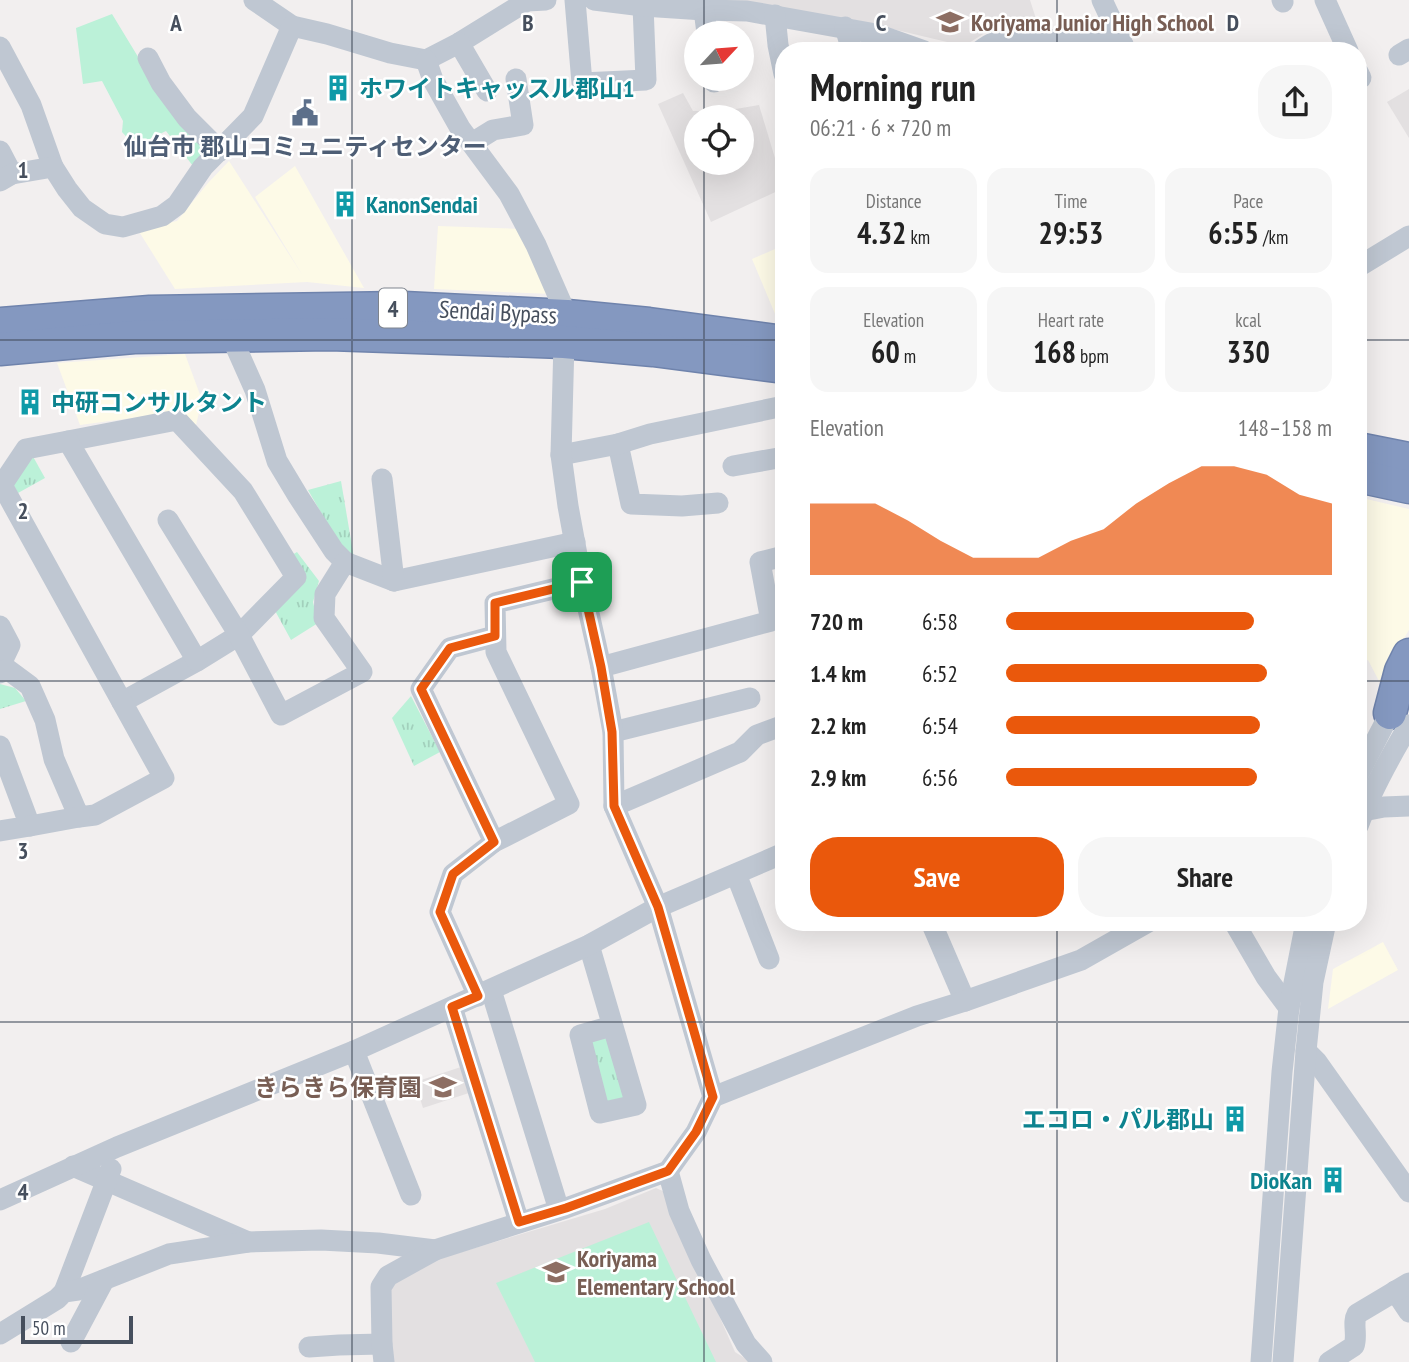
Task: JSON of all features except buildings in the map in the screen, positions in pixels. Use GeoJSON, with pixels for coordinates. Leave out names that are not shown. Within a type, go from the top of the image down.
{"type":"FeatureCollection","features":[{"type":"Feature","properties":{"kind":"highway","name":"Sendai Bypass"},"geometry":{"type":"LineString","coordinates":[[0,324],[150,312],[404,308],[566,329],[653,350],[775,366]]}},
{"type":"Feature","properties":{"kind":"highway","name":"Sendai Bypass"},"geometry":{"type":"LineString","coordinates":[[0,349],[134,337],[566,329],[649,324],[775,341]]}},
{"type":"Feature","properties":{"kind":"highway"},"geometry":{"type":"LineString","coordinates":[[1367,451],[1409,459]]}},
{"type":"Feature","properties":{"kind":"highway"},"geometry":{"type":"LineString","coordinates":[[1367,479],[1409,487]]}},
{"type":"Feature","properties":{"kind":"highway"},"geometry":{"type":"LineString","coordinates":[[1399,719],[1401,671],[1409,655]]}},
{"type":"Feature","properties":{"kind":"street"},"geometry":{"type":"LineString","coordinates":[[254,0],[292,26],[426,60],[533,1]]}},
{"type":"Feature","properties":{"kind":"street"},"geometry":{"type":"LineString","coordinates":[[575,0],[582,83],[646,80],[643,6]]}},
{"type":"Feature","properties":{"kind":"street"},"geometry":{"type":"LineString","coordinates":[[594,0],[643,6],[747,11],[845,27],[899,42]]}},
{"type":"Feature","properties":{"kind":"street"},"geometry":{"type":"LineString","coordinates":[[1102,0],[1122,42]]}},
{"type":"Feature","properties":{"kind":"street"},"geometry":{"type":"LineString","coordinates":[[1325,0],[1344,42]]}},
{"type":"Feature","properties":{"kind":"street"},"geometry":{"type":"LineString","coordinates":[[704,10],[705,21]]}},
{"type":"Feature","properties":{"kind":"street"},"geometry":{"type":"LineString","coordinates":[[775,15],[778,42]]}},
{"type":"Feature","properties":{"kind":"street"},"geometry":{"type":"LineString","coordinates":[[0,47],[31,105],[53,167],[67,189],[82,208],[105,224],[123,227],[162,216],[177,205],[203,167],[253,116],[292,26]]}},
{"type":"Feature","properties":{"kind":"street"},"geometry":{"type":"LineString","coordinates":[[845,27],[849,42]]}},
{"type":"Feature","properties":{"kind":"street"},"geometry":{"type":"LineString","coordinates":[[996,42],[1015,37],[1065,42]]}},
{"type":"Feature","properties":{"kind":"street"},"geometry":{"type":"LineString","coordinates":[[459,43],[487,91]]}},
{"type":"Feature","properties":{"kind":"street"},"geometry":{"type":"LineString","coordinates":[[148,58],[161,83],[187,118],[220,151]]}},
{"type":"Feature","properties":{"kind":"street"},"geometry":{"type":"LineString","coordinates":[[309,1347],[339,1345],[383,1353],[382,1287],[388,1276],[435,1250],[668,1171],[696,1132],[713,1097],[658,907],[614,806],[612,732],[568,506],[561,455],[566,329],[536,245],[509,194],[460,128],[433,80],[426,60]]}},
{"type":"Feature","properties":{"kind":"street"},"geometry":{"type":"LineString","coordinates":[[472,143],[493,130],[523,125],[523,91]]}},
{"type":"Feature","properties":{"kind":"street"},"geometry":{"type":"LineString","coordinates":[[0,151],[6,178],[53,167]]}},
{"type":"Feature","properties":{"kind":"street"},"geometry":{"type":"LineString","coordinates":[[1367,262],[1409,236]]}},
{"type":"Feature","properties":{"kind":"street"},"geometry":{"type":"LineString","coordinates":[[231,336],[255,390],[277,461],[334,551],[345,562],[394,581],[575,542]]}},
{"type":"Feature","properties":{"kind":"street"},"geometry":{"type":"LineString","coordinates":[[561,455],[775,408]]}},
{"type":"Feature","properties":{"kind":"street"},"geometry":{"type":"LineString","coordinates":[[0,831],[95,815],[164,778],[1,487],[26,449],[177,420],[243,491],[296,577],[239,635],[122,702]]}},
{"type":"Feature","properties":{"kind":"street"},"geometry":{"type":"LineString","coordinates":[[68,441],[197,661]]}},
{"type":"Feature","properties":{"kind":"street"},"geometry":{"type":"LineString","coordinates":[[618,444],[631,504],[682,506],[718,503]]}},
{"type":"Feature","properties":{"kind":"street"},"geometry":{"type":"LineString","coordinates":[[733,466],[775,459]]}},
{"type":"Feature","properties":{"kind":"street"},"geometry":{"type":"LineString","coordinates":[[382,479],[394,581]]}},
{"type":"Feature","properties":{"kind":"street"},"geometry":{"type":"LineString","coordinates":[[168,520],[239,635],[281,715],[362,672],[324,618],[325,594],[345,562]]}},
{"type":"Feature","properties":{"kind":"street"},"geometry":{"type":"LineString","coordinates":[[601,667],[771,621],[760,562],[775,558]]}},
{"type":"Feature","properties":{"kind":"street"},"geometry":{"type":"LineString","coordinates":[[559,1210],[484,993],[440,912],[453,874],[494,842],[569,804],[496,652],[495,603],[582,582]]}},
{"type":"Feature","properties":{"kind":"street"},"geometry":{"type":"LineString","coordinates":[[0,626],[10,645],[0,666]]}},
{"type":"Feature","properties":{"kind":"street"},"geometry":{"type":"LineString","coordinates":[[494,842],[421,689],[450,648],[495,636]]}},
{"type":"Feature","properties":{"kind":"street"},"geometry":{"type":"LineString","coordinates":[[0,673],[7,669],[30,686],[45,720],[54,759],[79,817]]}},
{"type":"Feature","properties":{"kind":"street"},"geometry":{"type":"LineString","coordinates":[[1367,802],[1393,752],[1409,685]]}},
{"type":"Feature","properties":{"kind":"street"},"geometry":{"type":"LineString","coordinates":[[612,732],[750,698]]}},
{"type":"Feature","properties":{"kind":"street"},"geometry":{"type":"LineString","coordinates":[[1367,763],[1399,719]]}},
{"type":"Feature","properties":{"kind":"street"},"geometry":{"type":"LineString","coordinates":[[614,806],[740,752],[757,735],[775,728]]}},
{"type":"Feature","properties":{"kind":"street"},"geometry":{"type":"LineString","coordinates":[[0,746],[30,826]]}},
{"type":"Feature","properties":{"kind":"street"},"geometry":{"type":"LineString","coordinates":[[1367,813],[1384,807],[1409,806]]}},
{"type":"Feature","properties":{"kind":"street"},"geometry":{"type":"LineString","coordinates":[[0,1200],[117,1147],[354,1051],[589,945],[658,907],[775,857]]}},
{"type":"Feature","properties":{"kind":"street"},"geometry":{"type":"LineString","coordinates":[[736,874],[769,959]]}},
{"type":"Feature","properties":{"kind":"street"},"geometry":{"type":"LineString","coordinates":[[935,931],[965,1001]]}},
{"type":"Feature","properties":{"kind":"street"},"geometry":{"type":"LineString","coordinates":[[713,1097],[918,1016],[1081,960],[1132,931]]}},
{"type":"Feature","properties":{"kind":"street"},"geometry":{"type":"LineString","coordinates":[[1239,931],[1266,977],[1289,1008]]}},
{"type":"Feature","properties":{"kind":"street"},"geometry":{"type":"LineString","coordinates":[[1261,1362],[1282,1072],[1289,1008],[1304,931]]}},
{"type":"Feature","properties":{"kind":"street"},"geometry":{"type":"LineString","coordinates":[[1283,1362],[1306,1051],[1313,982],[1324,931]]}},
{"type":"Feature","properties":{"kind":"street"},"geometry":{"type":"LineString","coordinates":[[589,945],[612,1026]]}},
{"type":"Feature","properties":{"kind":"street"},"geometry":{"type":"LineString","coordinates":[[452,1007],[519,1222]]}},
{"type":"Feature","properties":{"kind":"street"},"geometry":{"type":"LineString","coordinates":[[354,1051],[411,1195]]}},
{"type":"Feature","properties":{"kind":"street"},"geometry":{"type":"LineString","coordinates":[[1306,1051],[1317,1062],[1409,1192]]}},
{"type":"Feature","properties":{"kind":"street"},"geometry":{"type":"LineString","coordinates":[[0,1334],[64,1292],[107,1181],[117,1147]]}},
{"type":"Feature","properties":{"kind":"street"},"geometry":{"type":"LineString","coordinates":[[73,1166],[248,1242]]}},
{"type":"Feature","properties":{"kind":"street"},"geometry":{"type":"LineString","coordinates":[[668,1171],[679,1211],[701,1260],[746,1344],[762,1362]]}},
{"type":"Feature","properties":{"kind":"street"},"geometry":{"type":"LineString","coordinates":[[64,1292],[78,1290],[169,1254],[248,1242],[321,1240],[435,1250]]}},
{"type":"Feature","properties":{"kind":"street"},"geometry":{"type":"LineString","coordinates":[[71,1342],[104,1280]]}},
{"type":"Feature","properties":{"kind":"street"},"geometry":{"type":"LineString","coordinates":[[1329,1362],[1354,1346],[1354,1322],[1357,1314],[1402,1287],[1409,1312]]}},
{"type":"Feature","properties":{"kind":"shaded area","name":"Koriyama Junior High School"},"geometry":{"type":"Polygon","coordinates":[[[664,0],[1030,0],[1038,25],[996,26],[970,42],[947,42],[846,18],[730,3],[664,0]]]}},
{"type":"Feature","properties":{"kind":"shaded area"},"geometry":{"type":"Polygon","coordinates":[[[1409,89],[1409,138],[1387,102],[1409,89]]]}},
{"type":"Feature","properties":{"kind":"shaded area"},"geometry":{"type":"Polygon","coordinates":[[[683,93],[690,105],[684,105],[684,162],[658,104],[683,93]]]}},
{"type":"Feature","properties":{"kind":"shaded area"},"geometry":{"type":"Polygon","coordinates":[[[759,105],[775,158],[775,192],[711,222],[690,175],[754,175],[754,106],[759,105]]]}},
{"type":"Feature","properties":{"kind":"shaded area"},"geometry":{"type":"Polygon","coordinates":[[[229,161],[303,276],[255,197],[295,166],[364,288],[307,282],[175,289],[138,230],[177,221],[229,161]]]}},
{"type":"Feature","properties":{"kind":"shaded area"},"geometry":{"type":"Polygon","coordinates":[[[438,226],[521,229],[552,294],[434,289],[438,226]]]}},
{"type":"Feature","properties":{"kind":"shaded area"},"geometry":{"type":"Polygon","coordinates":[[[775,249],[775,314],[752,259],[775,249]]]}},
{"type":"Feature","properties":{"kind":"shaded area"},"geometry":{"type":"Polygon","coordinates":[[[185,354],[202,400],[196,425],[176,412],[80,425],[57,363],[185,354]]]}},
{"type":"Feature","properties":{"kind":"shaded area"},"geometry":{"type":"Polygon","coordinates":[[[1367,499],[1409,509],[1409,630],[1379,681],[1368,660],[1367,499]]]}},
{"type":"Feature","properties":{"kind":"shaded area"},"geometry":{"type":"Polygon","coordinates":[[[1383,942],[1398,970],[1328,1009],[1333,969],[1383,942]]]}},
{"type":"Feature","properties":{"kind":"shaded area","name":"きらきら保育園"},"geometry":{"type":"Polygon","coordinates":[[[464,1066],[472,1092],[423,1108],[415,1082],[464,1066]]]}},
{"type":"Feature","properties":{"kind":"shaded area","name":"Koriyama Elementary School"},"geometry":{"type":"Polygon","coordinates":[[[656,1188],[665,1192],[735,1352],[751,1362],[390,1362],[390,1285],[438,1259],[605,1209],[656,1188]]]}},
{"type":"Feature","properties":{"kind":"green space"},"geometry":{"type":"Polygon","coordinates":[[[112,14],[177,121],[208,150],[193,166],[166,131],[135,146],[122,132],[123,121],[102,81],[83,84],[76,28],[112,14]]]}},
{"type":"Feature","properties":{"kind":"green space"},"geometry":{"type":"Polygon","coordinates":[[[31,453],[45,478],[18,493],[13,484],[31,453]]]}},
{"type":"Feature","properties":{"kind":"green space"},"geometry":{"type":"Polygon","coordinates":[[[341,481],[354,558],[339,544],[308,490],[341,481]]]}},
{"type":"Feature","properties":{"kind":"green space"},"geometry":{"type":"Polygon","coordinates":[[[297,552],[319,581],[313,602],[318,623],[291,640],[273,607],[292,555],[297,552]]]}},
{"type":"Feature","properties":{"kind":"green space"},"geometry":{"type":"Polygon","coordinates":[[[0,684],[15,688],[26,701],[0,709],[0,684]]]}},
{"type":"Feature","properties":{"kind":"green space"},"geometry":{"type":"Polygon","coordinates":[[[411,696],[440,752],[414,766],[392,718],[411,696]]]}},
{"type":"Feature","properties":{"kind":"green space"},"geometry":{"type":"Polygon","coordinates":[[[597,1037],[608,1039],[626,1093],[623,1100],[611,1103],[602,1100],[589,1040],[597,1037]]]}},
{"type":"Feature","properties":{"kind":"green space"},"geometry":{"type":"Polygon","coordinates":[[[649,1222],[716,1362],[535,1362],[496,1283],[649,1222]]]}},
{"type":"Feature","properties":{"kind":"place","name":"Koriyama Junior High School"},"geometry":{"type":"Point","coordinates":[950,22]}},
{"type":"Feature","properties":{"kind":"place","name":"ホワイトキャッスル郡山1"},"geometry":{"type":"Point","coordinates":[338,88]}},
{"type":"Feature","properties":{"kind":"place","name":"仙台市 郡山コミュニティセンター"},"geometry":{"type":"Point","coordinates":[305,113]}},
{"type":"Feature","properties":{"kind":"place","name":"KanonSendai"},"geometry":{"type":"Point","coordinates":[345,204]}},
{"type":"Feature","properties":{"kind":"place","name":"中研コンサルタント"},"geometry":{"type":"Point","coordinates":[30,402]}},
{"type":"Feature","properties":{"kind":"place","name":"きらきら保育園"},"geometry":{"type":"Point","coordinates":[443,1087]}},
{"type":"Feature","properties":{"kind":"place","name":"エコロ・パル郡山"},"geometry":{"type":"Point","coordinates":[1235,1119]}},
{"type":"Feature","properties":{"kind":"place","name":"DioKan"},"geometry":{"type":"Point","coordinates":[1333,1180]}},
{"type":"Feature","properties":{"kind":"place","name":"Koriyama Elementary School"},"geometry":{"type":"Point","coordinates":[556,1272]}},
{"type":"Feature","properties":{"kind":"route"},"geometry":{"type":"LineString","coordinates":[[582,582],[612,732],[614,806],[658,907],[713,1097],[696,1132],[668,1171],[519,1222],[452,1007],[478,996],[440,912],[453,874],[494,842],[421,689],[450,648],[495,636],[495,603],[582,582]]}}]}
